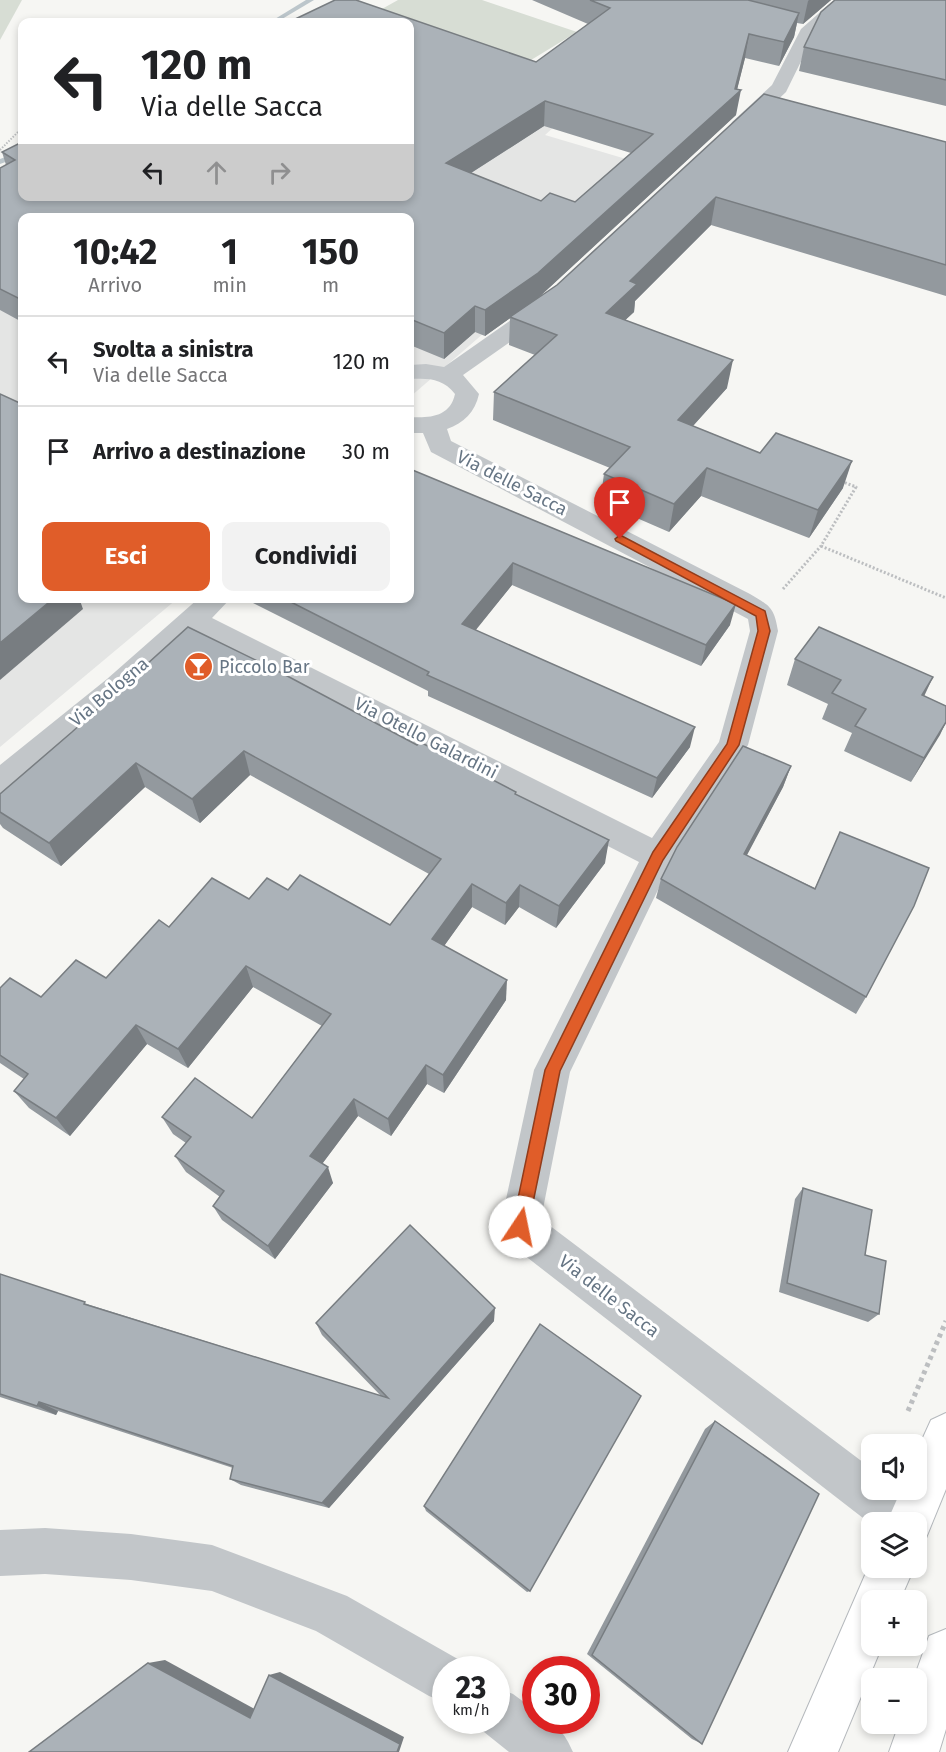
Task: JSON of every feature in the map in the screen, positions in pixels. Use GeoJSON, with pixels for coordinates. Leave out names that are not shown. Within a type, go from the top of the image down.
{"type":"FeatureCollection","features":[{"type":"Feature","properties":{"kind":"main road"},"geometry":{"type":"LineString","coordinates":[[914,1512],[946,1435]]}},
{"type":"Feature","properties":{"kind":"main road"},"geometry":{"type":"LineString","coordinates":[[813,1752],[861,1639]]}},
{"type":"Feature","properties":{"kind":"main road"},"geometry":{"type":"LineString","coordinates":[[914,1752],[946,1653]]}},
{"type":"Feature","properties":{"kind":"street"},"geometry":{"type":"LineString","coordinates":[[728,136],[780,88],[807,33],[844,0]]}},
{"type":"Feature","properties":{"kind":"street"},"geometry":{"type":"LineString","coordinates":[[785,27],[807,33]]}},
{"type":"Feature","properties":{"kind":"street"},"geometry":{"type":"LineString","coordinates":[[448,375],[490,347],[560,293]]}},
{"type":"Feature","properties":{"kind":"street"},"geometry":{"type":"LineString","coordinates":[[414,372],[448,375],[464,387],[467,394],[466,402],[455,417],[421,425]]}},
{"type":"Feature","properties":{"kind":"street","name":"Via delle Sacca"},"geometry":{"type":"LineString","coordinates":[[421,425],[440,446],[761,614],[764,631],[733,745],[658,856],[552,1070],[520,1227],[891,1512]]}},
{"type":"Feature","properties":{"kind":"street","name":"Via Bologna"},"geometry":{"type":"LineString","coordinates":[[0,783],[212,603]]}},
{"type":"Feature","properties":{"kind":"street","name":"Via Otello Galardini"},"geometry":{"type":"LineString","coordinates":[[193,621],[658,856]]}},
{"type":"Feature","properties":{"kind":"street"},"geometry":{"type":"LineString","coordinates":[[0,1553],[45,1551],[212,1568],[330,1613],[432,1671]]}},
{"type":"Feature","properties":{"kind":"street"},"geometry":{"type":"LineString","coordinates":[[510,1722],[548,1752]]}},
{"type":"Feature","properties":{"kind":"path"},"geometry":{"type":"LineString","coordinates":[[0,150],[18,132]]}},
{"type":"Feature","properties":{"kind":"path"},"geometry":{"type":"LineString","coordinates":[[761,614],[821,546],[856,487],[835,479]]}},
{"type":"Feature","properties":{"kind":"path"},"geometry":{"type":"LineString","coordinates":[[821,546],[946,598]]}},
{"type":"Feature","properties":{"kind":"path"},"geometry":{"type":"LineString","coordinates":[[906,1414],[946,1321]]}},
{"type":"Feature","properties":{"kind":"shaded area"},"geometry":{"type":"Polygon","coordinates":[[[0,0],[22,0],[0,40],[0,0]]]}},
{"type":"Feature","properties":{"kind":"shaded area"},"geometry":{"type":"Polygon","coordinates":[[[398,0],[482,0],[577,32],[513,71],[414,24],[414,18],[366,18],[398,0]]]}},
{"type":"Feature","properties":{"kind":"shaded area"},"geometry":{"type":"Polygon","coordinates":[[[585,99],[545,135],[670,172],[414,394],[414,213],[18,213],[18,603],[172,603],[0,747],[0,195],[18,195],[18,201],[414,201],[414,194],[585,99]]]}},
{"type":"Feature","properties":{"kind":"building"},"geometry":{"type":"Polygon","coordinates":[[[335,0],[356,0],[408,18],[297,18],[335,0]]]}},
{"type":"Feature","properties":{"kind":"building"},"geometry":{"type":"Polygon","coordinates":[[[590,0],[748,0],[799,13],[784,42],[749,34],[735,89],[741,90],[538,273],[485,310],[475,306],[444,333],[414,321],[414,213],[18,213],[18,298],[0,289],[0,168],[15,160],[2,152],[18,144],[18,201],[414,201],[414,20],[536,62],[610,8],[590,0]],[[545,101],[446,163],[541,201],[550,193],[575,202],[653,134],[545,101]]]}},
{"type":"Feature","properties":{"kind":"building"},"geometry":{"type":"Polygon","coordinates":[[[835,0],[946,0],[946,80],[804,47],[821,12],[835,0]]]}},
{"type":"Feature","properties":{"kind":"building"},"geometry":{"type":"Polygon","coordinates":[[[764,94],[946,142],[946,265],[716,197],[630,281],[637,284],[606,313],[733,360],[678,420],[760,453],[776,433],[852,461],[818,510],[707,468],[674,504],[604,474],[630,447],[494,392],[557,335],[510,317],[557,285],[764,94]]]}},
{"type":"Feature","properties":{"kind":"building"},"geometry":{"type":"Polygon","coordinates":[[[0,394],[18,402],[18,603],[48,603],[0,643],[0,394]]]}},
{"type":"Feature","properties":{"kind":"building"},"geometry":{"type":"Polygon","coordinates":[[[414,471],[736,604],[706,645],[513,563],[462,624],[695,727],[657,778],[427,675],[429,672],[293,603],[414,603],[414,471]]]}},
{"type":"Feature","properties":{"kind":"building"},"geometry":{"type":"Polygon","coordinates":[[[188,627],[276,670],[417,745],[420,742],[516,792],[515,794],[609,840],[559,906],[520,885],[506,903],[472,884],[432,939],[507,980],[443,1075],[426,1065],[388,1119],[354,1099],[310,1156],[328,1167],[268,1246],[213,1206],[224,1191],[175,1156],[191,1137],[162,1117],[195,1078],[252,1118],[331,1014],[246,966],[178,1049],[136,1025],[56,1118],[14,1091],[28,1074],[0,1055],[0,988],[10,978],[41,997],[76,960],[106,978],[159,920],[169,927],[212,878],[249,899],[267,878],[288,890],[300,875],[390,925],[441,859],[244,751],[192,799],[136,763],[49,843],[0,812],[0,794],[188,627]]]}},
{"type":"Feature","properties":{"kind":"building"},"geometry":{"type":"Polygon","coordinates":[[[819,627],[933,677],[922,695],[946,706],[946,722],[924,758],[855,726],[866,709],[832,693],[841,680],[795,659],[819,627]]]}},
{"type":"Feature","properties":{"kind":"building"},"geometry":{"type":"Polygon","coordinates":[[[743,746],[791,766],[744,854],[815,889],[840,832],[929,868],[914,906],[866,997],[661,879],[677,847],[743,746]]]}},
{"type":"Feature","properties":{"kind":"building"},"geometry":{"type":"Polygon","coordinates":[[[803,1188],[872,1210],[865,1255],[886,1261],[879,1314],[787,1283],[803,1188]]]}},
{"type":"Feature","properties":{"kind":"building"},"geometry":{"type":"Polygon","coordinates":[[[410,1225],[495,1308],[322,1503],[230,1479],[233,1466],[39,1402],[37,1406],[0,1394],[0,1274],[85,1302],[84,1304],[388,1398],[316,1323],[410,1225]]]}},
{"type":"Feature","properties":{"kind":"building"},"geometry":{"type":"Polygon","coordinates":[[[540,1324],[641,1396],[530,1591],[424,1506],[540,1324]]]}},
{"type":"Feature","properties":{"kind":"building"},"geometry":{"type":"Polygon","coordinates":[[[715,1421],[819,1494],[702,1744],[600,1661],[600,1656],[592,1655],[715,1421]]]}},
{"type":"Feature","properties":{"kind":"building"},"geometry":{"type":"Polygon","coordinates":[[[148,1663],[250,1718],[269,1675],[400,1744],[397,1752],[29,1752],[148,1663]]]}},
{"type":"Feature","properties":{"kind":"waterway"},"geometry":{"type":"LineString","coordinates":[[280,18],[311,0]]}},
{"type":"Feature","properties":{"kind":"waterway"},"geometry":{"type":"LineString","coordinates":[[0,162],[18,155]]}},
{"type":"Feature","properties":{"kind":"place","name":"Piccolo Bar"},"geometry":{"type":"Point","coordinates":[198,667]}},
{"type":"Feature","properties":{"kind":"route"},"geometry":{"type":"LineString","coordinates":[[520,1227],[552,1070],[658,856],[733,745],[764,631],[761,614],[620,539]]}}]}
